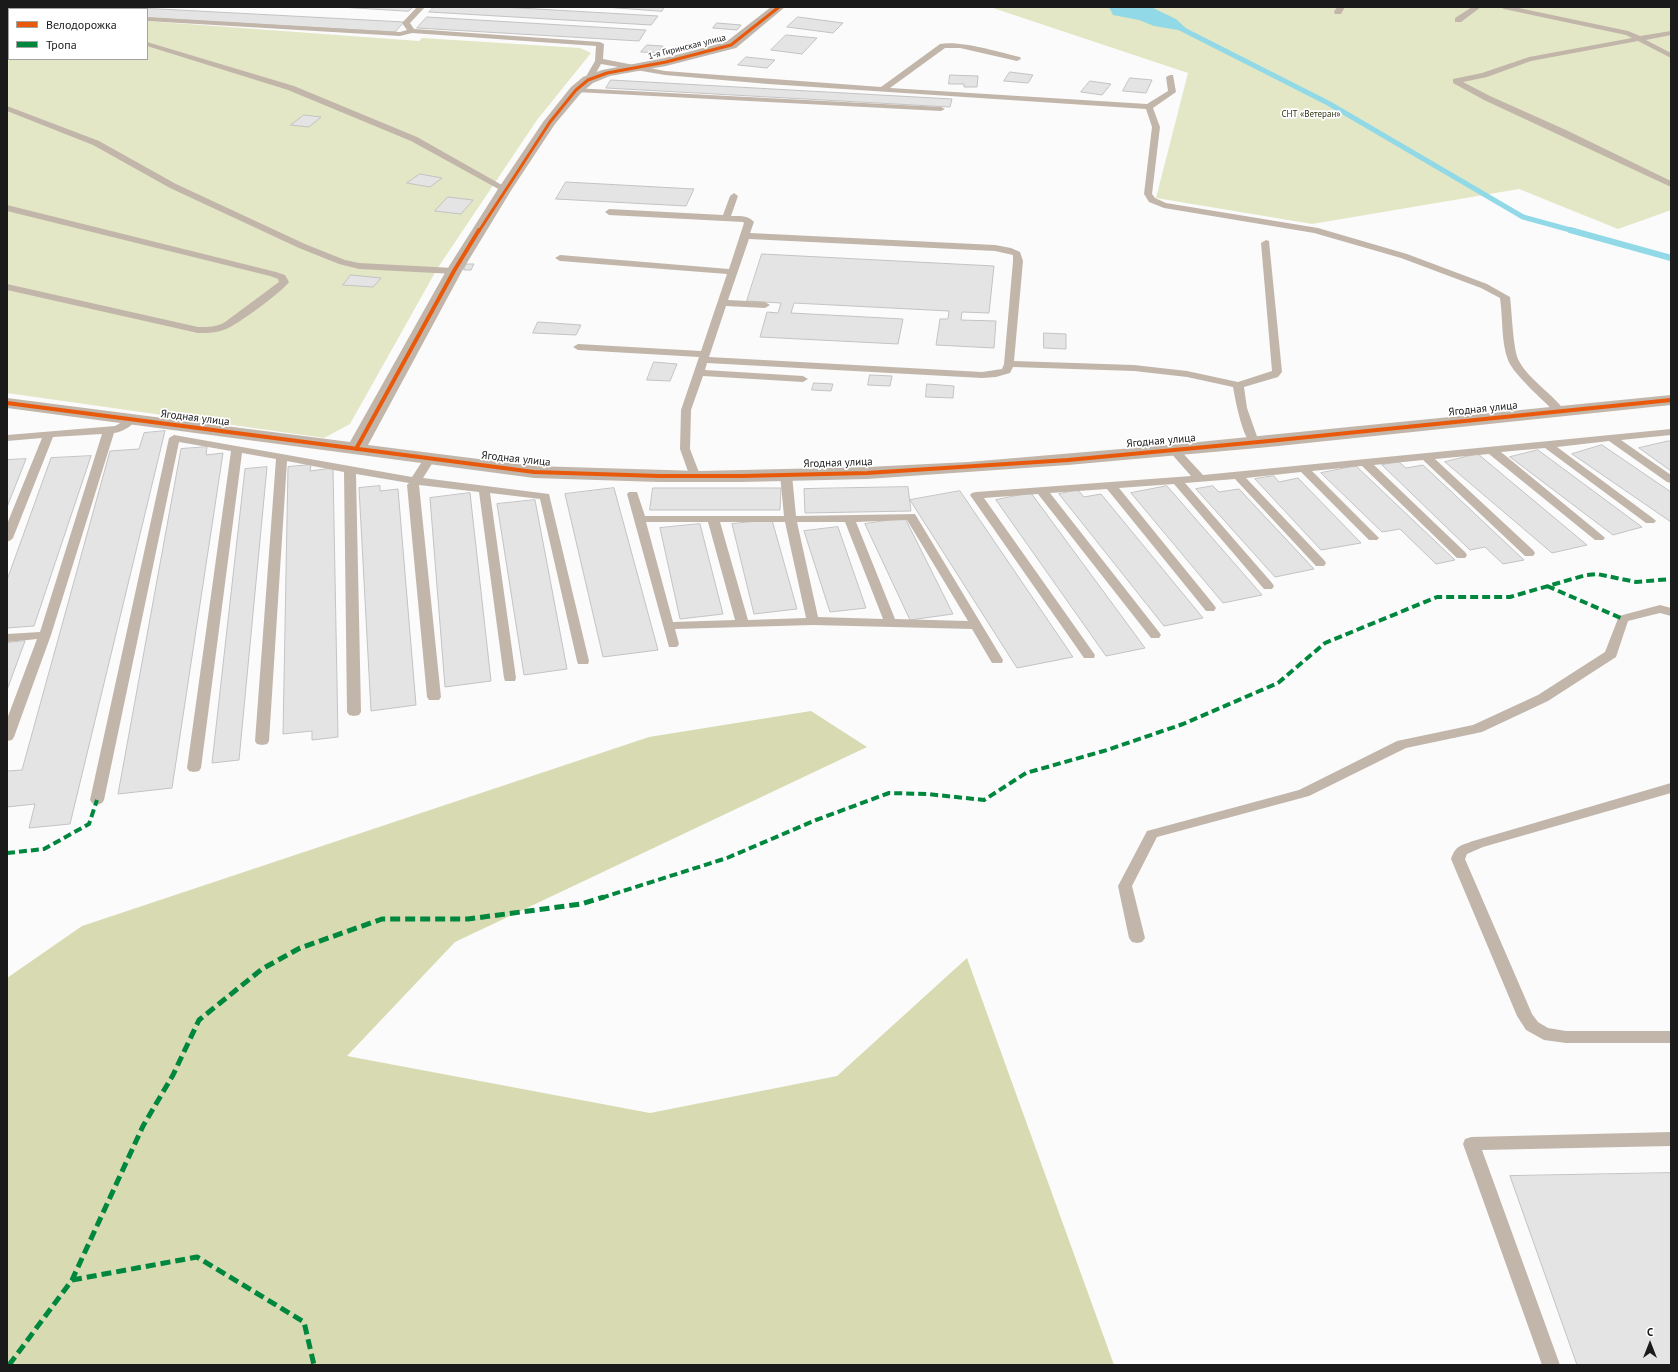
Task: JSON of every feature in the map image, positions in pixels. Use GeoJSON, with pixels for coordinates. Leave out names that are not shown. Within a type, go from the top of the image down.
{"type":"FeatureCollection","features":[{"type":"Feature","properties":{"kind":"street","name":"1-я Гиринская улица"},"geometry":{"type":"LineString","coordinates":[[582,85],[607,73],[666,62],[731,45],[779,7]]}},
{"type":"Feature","properties":{"kind":"street"},"geometry":{"type":"LineString","coordinates":[[356,449],[454,271],[505,189],[550,122],[582,85]]}},
{"type":"Feature","properties":{"kind":"street","name":"Ягодная улица"},"geometry":{"type":"LineString","coordinates":[[7,403],[534,472],[618,475],[786,475],[867,473],[1175,450],[1671,400]]}},
{"type":"Feature","properties":{"kind":"lane"},"geometry":{"type":"LineString","coordinates":[[412,31],[406,23],[421,7]]}},
{"type":"Feature","properties":{"kind":"lane"},"geometry":{"type":"LineString","coordinates":[[1458,20],[1476,7]]}},
{"type":"Feature","properties":{"kind":"lane"},"geometry":{"type":"LineString","coordinates":[[1504,7],[1619,31],[1640,39],[1671,56]]}},
{"type":"Feature","properties":{"kind":"lane"},"geometry":{"type":"LineString","coordinates":[[148,19],[400,34],[412,31],[600,44],[599,61],[582,85]]}},
{"type":"Feature","properties":{"kind":"lane"},"geometry":{"type":"LineString","coordinates":[[1671,34],[1529,59],[1484,75],[1456,81],[1487,98],[1564,132],[1671,184]]}},
{"type":"Feature","properties":{"kind":"lane"},"geometry":{"type":"LineString","coordinates":[[148,44],[291,88],[414,139],[505,189]]}},
{"type":"Feature","properties":{"kind":"lane"},"geometry":{"type":"LineString","coordinates":[[882,90],[919,66],[944,46],[948,45],[960,46],[1016,59]]}},
{"type":"Feature","properties":{"kind":"lane"},"geometry":{"type":"LineString","coordinates":[[599,61],[665,73],[768,82],[1149,107],[1172,92],[1170,77]]}},
{"type":"Feature","properties":{"kind":"lane"},"geometry":{"type":"LineString","coordinates":[[582,85],[941,109]]}},
{"type":"Feature","properties":{"kind":"lane"},"geometry":{"type":"LineString","coordinates":[[1149,107],[1156,127],[1148,194],[1152,200],[1164,205],[1315,230],[1404,256],[1484,286],[1504,297],[1508,316],[1509,339],[1513,361],[1529,381],[1560,411]]}},
{"type":"Feature","properties":{"kind":"lane"},"geometry":{"type":"LineString","coordinates":[[7,108],[96,142],[173,186],[302,246],[342,262],[359,266],[454,271]]}},
{"type":"Feature","properties":{"kind":"lane"},"geometry":{"type":"LineString","coordinates":[[726,218],[734,196]]}},
{"type":"Feature","properties":{"kind":"lane"},"geometry":{"type":"LineString","coordinates":[[7,208],[273,274],[282,277],[284,282],[229,324],[221,329],[209,330],[190,328],[7,287]]}},
{"type":"Feature","properties":{"kind":"lane"},"geometry":{"type":"LineString","coordinates":[[609,212],[745,219],[749,222],[686,410],[685,449],[694,475]]}},
{"type":"Feature","properties":{"kind":"lane"},"geometry":{"type":"LineString","coordinates":[[578,347],[704,357],[982,375],[996,374],[1006,371],[1009,364],[1018,261],[1017,254],[1008,250],[745,236]]}},
{"type":"Feature","properties":{"kind":"lane"},"geometry":{"type":"LineString","coordinates":[[1009,364],[1134,368],[1187,374],[1238,386],[1274,375],[1277,372],[1266,243]]}},
{"type":"Feature","properties":{"kind":"lane"},"geometry":{"type":"LineString","coordinates":[[560,258],[733,272]]}},
{"type":"Feature","properties":{"kind":"lane"},"geometry":{"type":"LineString","coordinates":[[722,303],[765,305]]}},
{"type":"Feature","properties":{"kind":"lane"},"geometry":{"type":"LineString","coordinates":[[698,373],[803,379]]}},
{"type":"Feature","properties":{"kind":"lane"},"geometry":{"type":"LineString","coordinates":[[1238,386],[1242,408],[1254,442]]}},
{"type":"Feature","properties":{"kind":"lane"},"geometry":{"type":"LineString","coordinates":[[7,438],[118,429],[131,420]]}},
{"type":"Feature","properties":{"kind":"lane"},"geometry":{"type":"LineString","coordinates":[[7,737],[45,635],[109,430]]}},
{"type":"Feature","properties":{"kind":"lane"},"geometry":{"type":"LineString","coordinates":[[1089,655],[976,496],[1238,476],[1671,432]]}},
{"type":"Feature","properties":{"kind":"lane"},"geometry":{"type":"LineString","coordinates":[[7,538],[49,435]]}},
{"type":"Feature","properties":{"kind":"lane"},"geometry":{"type":"LineString","coordinates":[[97,800],[174,438],[416,481],[545,496],[583,661]]}},
{"type":"Feature","properties":{"kind":"lane"},"geometry":{"type":"LineString","coordinates":[[1611,438],[1671,480]]}},
{"type":"Feature","properties":{"kind":"lane"},"geometry":{"type":"LineString","coordinates":[[1548,444],[1650,521]]}},
{"type":"Feature","properties":{"kind":"lane"},"geometry":{"type":"LineString","coordinates":[[194,768],[237,449]]}},
{"type":"Feature","properties":{"kind":"lane"},"geometry":{"type":"LineString","coordinates":[[1175,450],[1200,479]]}},
{"type":"Feature","properties":{"kind":"lane"},"geometry":{"type":"LineString","coordinates":[[1491,450],[1600,538]]}},
{"type":"Feature","properties":{"kind":"lane"},"geometry":{"type":"LineString","coordinates":[[262,741],[282,457]]}},
{"type":"Feature","properties":{"kind":"lane"},"geometry":{"type":"LineString","coordinates":[[1426,457],[1529,553]]}},
{"type":"Feature","properties":{"kind":"lane"},"geometry":{"type":"LineString","coordinates":[[429,459],[414,485],[434,697]]}},
{"type":"Feature","properties":{"kind":"lane"},"geometry":{"type":"LineString","coordinates":[[1365,463],[1461,555]]}},
{"type":"Feature","properties":{"kind":"lane"},"geometry":{"type":"LineString","coordinates":[[350,469],[354,712]]}},
{"type":"Feature","properties":{"kind":"lane"},"geometry":{"type":"LineString","coordinates":[[1304,469],[1373,538]]}},
{"type":"Feature","properties":{"kind":"lane"},"geometry":{"type":"LineString","coordinates":[[786,475],[790,518],[813,621]]}},
{"type":"Feature","properties":{"kind":"lane"},"geometry":{"type":"LineString","coordinates":[[1238,476],[1320,563]]}},
{"type":"Feature","properties":{"kind":"lane"},"geometry":{"type":"LineString","coordinates":[[1177,481],[1268,586]]}},
{"type":"Feature","properties":{"kind":"lane"},"geometry":{"type":"LineString","coordinates":[[1111,486],[1210,608]]}},
{"type":"Feature","properties":{"kind":"lane"},"geometry":{"type":"LineString","coordinates":[[484,489],[510,678]]}},
{"type":"Feature","properties":{"kind":"lane"},"geometry":{"type":"LineString","coordinates":[[1042,491],[1155,635]]}},
{"type":"Feature","properties":{"kind":"lane"},"geometry":{"type":"LineString","coordinates":[[633,494],[673,644]]}},
{"type":"Feature","properties":{"kind":"lane"},"geometry":{"type":"LineString","coordinates":[[640,519],[849,519],[911,516],[997,660]]}},
{"type":"Feature","properties":{"kind":"lane"},"geometry":{"type":"LineString","coordinates":[[713,518],[742,622]]}},
{"type":"Feature","properties":{"kind":"lane"},"geometry":{"type":"LineString","coordinates":[[849,519],[891,624]]}},
{"type":"Feature","properties":{"kind":"lane"},"geometry":{"type":"LineString","coordinates":[[1136,938],[1125,886],[1152,834],[1304,793],[1402,744],[1477,729],[1543,698],[1611,654],[1623,618],[1660,609],[1671,612]]}},
{"type":"Feature","properties":{"kind":"lane"},"geometry":{"type":"LineString","coordinates":[[668,626],[742,622],[813,621],[976,625]]}},
{"type":"Feature","properties":{"kind":"lane"},"geometry":{"type":"LineString","coordinates":[[7,638],[45,635]]}},
{"type":"Feature","properties":{"kind":"lane"},"geometry":{"type":"LineString","coordinates":[[1671,788],[1478,844],[1462,851],[1458,859],[1525,1016],[1532,1026],[1544,1034],[1566,1037],[1671,1036]]}},
{"type":"Feature","properties":{"kind":"lane"},"geometry":{"type":"LineString","coordinates":[[1551,1365],[1471,1144],[1671,1139]]}},
{"type":"Feature","properties":{"kind":"green space"},"geometry":{"type":"Polygon","coordinates":[[[7,7],[96,7],[8,8],[8,60],[148,60],[148,21],[419,41],[422,38],[580,48],[591,53],[537,120],[437,269],[350,424],[324,438],[7,393],[7,7]]]}},
{"type":"Feature","properties":{"kind":"green space","name":"СНТ «Ветеран»"},"geometry":{"type":"Polygon","coordinates":[[[990,7],[1671,7],[1671,210],[1618,229],[1519,189],[1312,224],[1156,198],[1188,73],[990,7]]]}},
{"type":"Feature","properties":{"kind":"green space"},"geometry":{"type":"Polygon","coordinates":[[[811,711],[867,747],[455,942],[347,1056],[650,1113],[837,1076],[967,958],[1114,1365],[7,1365],[7,978],[82,926],[649,737],[811,711]]]}},
{"type":"Feature","properties":{"kind":"water"},"geometry":{"type":"Polygon","coordinates":[[[1109,7],[1151,7],[1176,19],[1190,32],[1154,26],[1139,20],[1113,15],[1109,7]]]}},
{"type":"Feature","properties":{"kind":"building"},"geometry":{"type":"Polygon","coordinates":[[[340,7],[413,7],[409,11],[340,7]]]}},
{"type":"Feature","properties":{"kind":"building"},"geometry":{"type":"Polygon","coordinates":[[[434,7],[502,7],[658,16],[651,25],[429,12],[434,7]]]}},
{"type":"Feature","properties":{"kind":"building"},"geometry":{"type":"Polygon","coordinates":[[[605,7],[664,7],[662,11],[605,7]]]}},
{"type":"Feature","properties":{"kind":"building"},"geometry":{"type":"Polygon","coordinates":[[[148,8],[404,22],[395,32],[148,18],[148,8]]]}},
{"type":"Feature","properties":{"kind":"building"},"geometry":{"type":"Polygon","coordinates":[[[427,17],[646,30],[639,41],[417,28],[427,17]]]}},
{"type":"Feature","properties":{"kind":"building"},"geometry":{"type":"Polygon","coordinates":[[[798,17],[843,23],[833,33],[787,27],[798,17]]]}},
{"type":"Feature","properties":{"kind":"building"},"geometry":{"type":"Polygon","coordinates":[[[717,23],[741,25],[737,30],[713,28],[717,23]]]}},
{"type":"Feature","properties":{"kind":"building"},"geometry":{"type":"Polygon","coordinates":[[[786,35],[817,38],[802,54],[771,50],[786,35]]]}},
{"type":"Feature","properties":{"kind":"building"},"geometry":{"type":"Polygon","coordinates":[[[647,45],[663,46],[657,53],[641,52],[647,45]]]}},
{"type":"Feature","properties":{"kind":"building"},"geometry":{"type":"Polygon","coordinates":[[[746,57],[775,60],[767,68],[738,65],[746,57]]]}},
{"type":"Feature","properties":{"kind":"building"},"geometry":{"type":"Polygon","coordinates":[[[1010,72],[1033,75],[1028,83],[1004,81],[1010,72]]]}},
{"type":"Feature","properties":{"kind":"building"},"geometry":{"type":"Polygon","coordinates":[[[950,75],[978,76],[977,87],[964,87],[964,84],[949,84],[950,75]]]}},
{"type":"Feature","properties":{"kind":"building"},"geometry":{"type":"Polygon","coordinates":[[[1130,78],[1152,80],[1146,93],[1123,91],[1130,78]]]}},
{"type":"Feature","properties":{"kind":"building"},"geometry":{"type":"Polygon","coordinates":[[[611,80],[952,99],[950,107],[606,88],[611,80]]]}},
{"type":"Feature","properties":{"kind":"building"},"geometry":{"type":"Polygon","coordinates":[[[1090,81],[1111,84],[1102,95],[1081,92],[1090,81]]]}},
{"type":"Feature","properties":{"kind":"building"},"geometry":{"type":"Polygon","coordinates":[[[304,115],[321,117],[309,127],[291,125],[304,115]]]}},
{"type":"Feature","properties":{"kind":"building"},"geometry":{"type":"Polygon","coordinates":[[[420,174],[442,178],[430,187],[407,183],[420,174]]]}},
{"type":"Feature","properties":{"kind":"building"},"geometry":{"type":"Polygon","coordinates":[[[566,182],[694,189],[686,206],[556,199],[566,182]]]}},
{"type":"Feature","properties":{"kind":"building"},"geometry":{"type":"Polygon","coordinates":[[[448,197],[473,200],[461,214],[435,211],[448,197]]]}},
{"type":"Feature","properties":{"kind":"building"},"geometry":{"type":"Polygon","coordinates":[[[762,254],[994,266],[989,313],[962,312],[961,320],[996,321],[994,348],[936,345],[940,319],[948,319],[949,311],[794,303],[791,313],[903,319],[898,344],[760,337],[767,312],[778,313],[781,303],[747,301],[762,254]]]}},
{"type":"Feature","properties":{"kind":"building"},"geometry":{"type":"Polygon","coordinates":[[[466,264],[474,264],[471,270],[464,270],[466,264]]]}},
{"type":"Feature","properties":{"kind":"building"},"geometry":{"type":"Polygon","coordinates":[[[351,275],[381,278],[373,287],[343,285],[351,275]]]}},
{"type":"Feature","properties":{"kind":"building"},"geometry":{"type":"Polygon","coordinates":[[[538,322],[581,325],[576,335],[533,333],[538,322]]]}},
{"type":"Feature","properties":{"kind":"building"},"geometry":{"type":"Polygon","coordinates":[[[1044,333],[1066,334],[1066,349],[1044,348],[1044,333]]]}},
{"type":"Feature","properties":{"kind":"building"},"geometry":{"type":"Polygon","coordinates":[[[654,362],[677,364],[670,381],[647,380],[654,362]]]}},
{"type":"Feature","properties":{"kind":"building"},"geometry":{"type":"Polygon","coordinates":[[[870,375],[892,376],[890,386],[868,385],[870,375]]]}},
{"type":"Feature","properties":{"kind":"building"},"geometry":{"type":"Polygon","coordinates":[[[814,383],[833,384],[831,391],[812,390],[814,383]]]}},
{"type":"Feature","properties":{"kind":"building"},"geometry":{"type":"Polygon","coordinates":[[[927,384],[954,386],[953,398],[926,397],[927,384]]]}},
{"type":"Feature","properties":{"kind":"building"},"geometry":{"type":"Polygon","coordinates":[[[165,431],[70,824],[29,828],[35,804],[7,807],[7,771],[22,770],[110,451],[139,449],[144,433],[165,431]]]}},
{"type":"Feature","properties":{"kind":"building"},"geometry":{"type":"Polygon","coordinates":[[[1669,441],[1671,442],[1671,471],[1639,448],[1669,441]]]}},
{"type":"Feature","properties":{"kind":"building"},"geometry":{"type":"Polygon","coordinates":[[[1602,445],[1671,492],[1671,522],[1572,454],[1602,445]]]}},
{"type":"Feature","properties":{"kind":"building"},"geometry":{"type":"Polygon","coordinates":[[[207,447],[206,455],[223,453],[172,788],[118,794],[181,449],[207,447]]]}},
{"type":"Feature","properties":{"kind":"building"},"geometry":{"type":"Polygon","coordinates":[[[1538,450],[1642,527],[1613,535],[1510,457],[1538,450]]]}},
{"type":"Feature","properties":{"kind":"building"},"geometry":{"type":"Polygon","coordinates":[[[1478,454],[1587,545],[1552,553],[1445,462],[1478,454]]]}},
{"type":"Feature","properties":{"kind":"building"},"geometry":{"type":"Polygon","coordinates":[[[91,456],[34,626],[7,628],[7,580],[51,458],[91,456]]]}},
{"type":"Feature","properties":{"kind":"building"},"geometry":{"type":"Polygon","coordinates":[[[26,459],[7,507],[7,460],[26,459]]]}},
{"type":"Feature","properties":{"kind":"building"},"geometry":{"type":"Polygon","coordinates":[[[1399,462],[1406,468],[1423,465],[1524,560],[1503,564],[1485,547],[1470,550],[1382,465],[1399,462]]]}},
{"type":"Feature","properties":{"kind":"building"},"geometry":{"type":"Polygon","coordinates":[[[311,465],[310,471],[333,468],[338,737],[312,740],[312,731],[283,734],[288,467],[311,465]]]}},
{"type":"Feature","properties":{"kind":"building"},"geometry":{"type":"Polygon","coordinates":[[[1356,466],[1455,560],[1436,564],[1400,529],[1382,532],[1321,473],[1356,466]]]}},
{"type":"Feature","properties":{"kind":"building"},"geometry":{"type":"Polygon","coordinates":[[[267,467],[239,760],[212,763],[245,469],[267,467]]]}},
{"type":"Feature","properties":{"kind":"building"},"geometry":{"type":"Polygon","coordinates":[[[1274,476],[1279,482],[1298,478],[1361,543],[1321,550],[1255,479],[1274,476]]]}},
{"type":"Feature","properties":{"kind":"building"},"geometry":{"type":"Polygon","coordinates":[[[380,486],[380,491],[398,489],[416,705],[371,711],[359,488],[380,486]]]}},
{"type":"Feature","properties":{"kind":"building"},"geometry":{"type":"Polygon","coordinates":[[[1167,486],[1262,595],[1223,603],[1131,493],[1167,486]]]}},
{"type":"Feature","properties":{"kind":"building"},"geometry":{"type":"Polygon","coordinates":[[[1213,486],[1219,492],[1239,489],[1314,569],[1275,577],[1196,489],[1213,486]]]}},
{"type":"Feature","properties":{"kind":"building"},"geometry":{"type":"Polygon","coordinates":[[[908,487],[911,511],[805,513],[804,489],[908,487]]]}},
{"type":"Feature","properties":{"kind":"building"},"geometry":{"type":"Polygon","coordinates":[[[614,488],[658,650],[603,657],[565,494],[614,488]]]}},
{"type":"Feature","properties":{"kind":"building"},"geometry":{"type":"Polygon","coordinates":[[[653,488],[781,488],[780,510],[650,510],[653,488]]]}},
{"type":"Feature","properties":{"kind":"building"},"geometry":{"type":"Polygon","coordinates":[[[1078,490],[1084,497],[1101,494],[1203,618],[1164,626],[1059,494],[1078,490]]]}},
{"type":"Feature","properties":{"kind":"building"},"geometry":{"type":"Polygon","coordinates":[[[960,491],[1073,657],[1017,668],[910,500],[960,491]]]}},
{"type":"Feature","properties":{"kind":"building"},"geometry":{"type":"Polygon","coordinates":[[[470,493],[491,681],[445,687],[430,498],[470,493]]]}},
{"type":"Feature","properties":{"kind":"building"},"geometry":{"type":"Polygon","coordinates":[[[1031,493],[1145,648],[1106,656],[996,500],[1031,493]]]}},
{"type":"Feature","properties":{"kind":"building"},"geometry":{"type":"Polygon","coordinates":[[[535,500],[567,669],[524,675],[497,504],[535,500]]]}},
{"type":"Feature","properties":{"kind":"building"},"geometry":{"type":"Polygon","coordinates":[[[905,518],[953,614],[910,620],[865,524],[905,518]]]}},
{"type":"Feature","properties":{"kind":"building"},"geometry":{"type":"Polygon","coordinates":[[[772,520],[797,609],[754,614],[732,524],[772,520]]]}},
{"type":"Feature","properties":{"kind":"building"},"geometry":{"type":"Polygon","coordinates":[[[700,524],[723,614],[680,619],[660,528],[700,524]]]}},
{"type":"Feature","properties":{"kind":"building"},"geometry":{"type":"Polygon","coordinates":[[[838,527],[866,608],[830,612],[804,531],[838,527]]]}},
{"type":"Feature","properties":{"kind":"building"},"geometry":{"type":"Polygon","coordinates":[[[25,641],[7,690],[7,643],[25,641]]]}},
{"type":"Feature","properties":{"kind":"building"},"geometry":{"type":"Polygon","coordinates":[[[1671,1173],[1671,1365],[1577,1365],[1510,1176],[1671,1173]]]}},
{"type":"Feature","properties":{"kind":"waterway"},"geometry":{"type":"LineString","coordinates":[[1180,28],[1328,103],[1523,217],[1574,231]]}},
{"type":"Feature","properties":{"kind":"waterway"},"geometry":{"type":"LineString","coordinates":[[1570,230],[1671,258]]}},
{"type":"Feature","properties":{"kind":"marked path"},"geometry":{"type":"LineString","coordinates":[[9,1365],[72,1280],[143,1126],[173,1075],[199,1020],[262,969],[300,948],[382,919],[468,919],[581,904],[727,858],[816,820],[889,793],[927,794],[984,800],[1026,773],[1107,750],[1183,724],[1278,683],[1325,643],[1437,597],[1510,597],[1586,575],[1597,574],[1636,582],[1671,579]]}},
{"type":"Feature","properties":{"kind":"marked path"},"geometry":{"type":"LineString","coordinates":[[1547,586],[1623,619]]}},
{"type":"Feature","properties":{"kind":"marked path"},"geometry":{"type":"LineString","coordinates":[[7,853],[44,849],[89,824],[97,800]]}},
{"type":"Feature","properties":{"kind":"marked path"},"geometry":{"type":"LineString","coordinates":[[72,1280],[197,1257],[304,1322],[314,1365]]}},
{"type":"Feature","properties":{"kind":"cycle path"},"geometry":{"type":"LineString","coordinates":[[356,449],[454,271],[505,189],[550,122],[576,90],[588,80],[607,73],[666,62],[731,45],[779,7]]}},
{"type":"Feature","properties":{"kind":"cycle path"},"geometry":{"type":"LineString","coordinates":[[7,403],[534,472],[659,476],[742,476],[867,473],[1068,460],[1671,400]]}}]}
